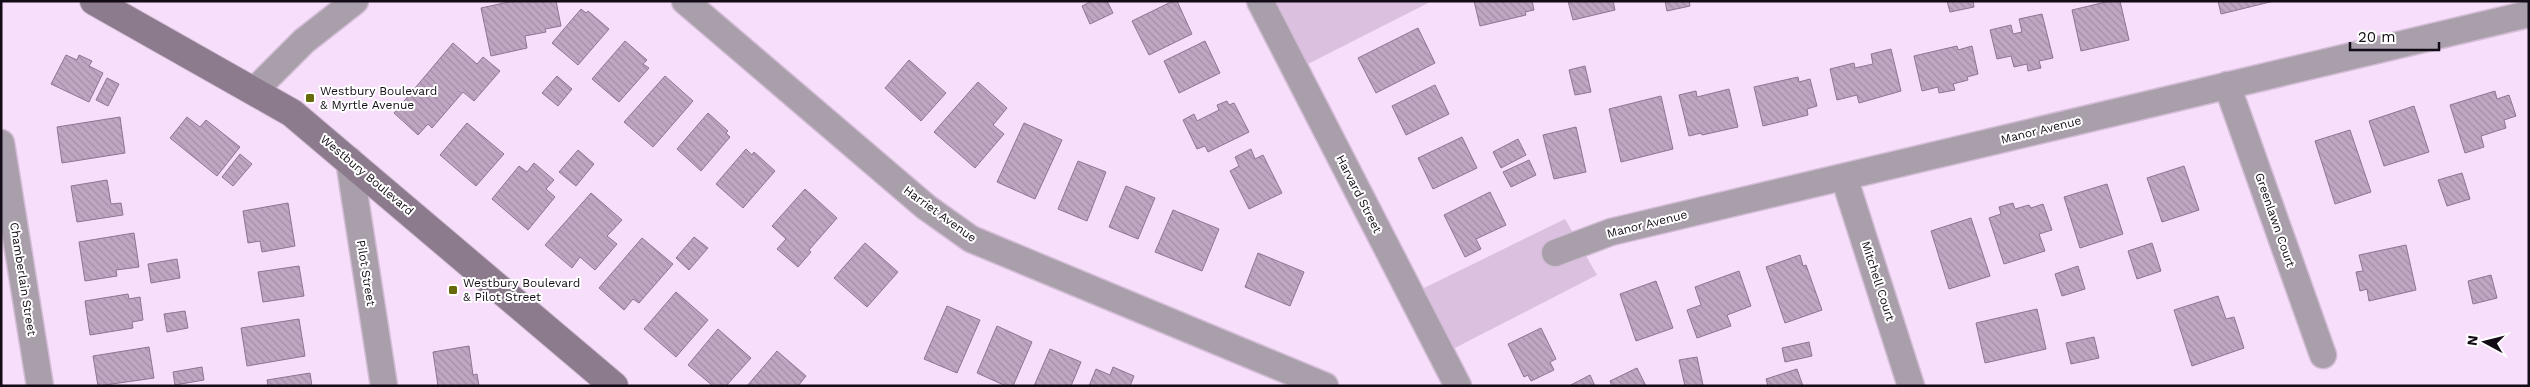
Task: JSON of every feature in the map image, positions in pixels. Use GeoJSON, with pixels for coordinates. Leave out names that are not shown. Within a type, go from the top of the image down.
{"type":"FeatureCollection","features":[{"type":"Feature","properties":{"kind":"street","name":"Westbury Boulevard"},"geometry":{"type":"LineString","coordinates":[[94,1],[292,112],[614,386]]}},
{"type":"Feature","properties":{"kind":"street"},"geometry":{"type":"LineString","coordinates":[[254,91],[304,41],[355,1]]}},
{"type":"Feature","properties":{"kind":"street","name":"Harriet Avenue"},"geometry":{"type":"LineString","coordinates":[[685,1],[926,207],[971,240],[1325,386]]}},
{"type":"Feature","properties":{"kind":"street","name":"Harvard Street"},"geometry":{"type":"LineString","coordinates":[[1260,1],[1458,386]]}},
{"type":"Feature","properties":{"kind":"street","name":"Manor Avenue"},"geometry":{"type":"LineString","coordinates":[[1555,253],[1611,232],[2227,84],[2529,14]]}},
{"type":"Feature","properties":{"kind":"street","name":"Greenlawn Court"},"geometry":{"type":"LineString","coordinates":[[2227,84],[2323,355]]}},
{"type":"Feature","properties":{"kind":"street","name":"Chamberlain Street"},"geometry":{"type":"LineString","coordinates":[[1,143],[40,386]]}},
{"type":"Feature","properties":{"kind":"street","name":"Pilot Street"},"geometry":{"type":"LineString","coordinates":[[349,160],[384,386]]}},
{"type":"Feature","properties":{"kind":"street","name":"Mitchell Court"},"geometry":{"type":"LineString","coordinates":[[1844,177],[1912,386]]}},
{"type":"Feature","properties":{"kind":"shaded area"},"geometry":{"type":"Polygon","coordinates":[[[1269,1],[1432,1],[1302,67],[1269,1]]]}},
{"type":"Feature","properties":{"kind":"shaded area"},"geometry":{"type":"Polygon","coordinates":[[[1565,219],[1597,275],[1447,352],[1418,291],[1565,219]]]}},
{"type":"Feature","properties":{"kind":"building"},"geometry":{"type":"Polygon","coordinates":[[[513,1],[556,1],[561,26],[545,29],[546,32],[525,36],[527,48],[491,56],[481,8],[513,1]]]}},
{"type":"Feature","properties":{"kind":"building"},"geometry":{"type":"Polygon","coordinates":[[[1092,1],[1107,1],[1113,13],[1090,24],[1082,6],[1092,1]]]}},
{"type":"Feature","properties":{"kind":"building"},"geometry":{"type":"Polygon","coordinates":[[[1173,1],[1177,1],[1192,34],[1149,55],[1132,21],[1173,1]]]}},
{"type":"Feature","properties":{"kind":"building"},"geometry":{"type":"Polygon","coordinates":[[[1474,1],[1532,1],[1534,10],[1525,12],[1526,15],[1480,26],[1474,1]]]}},
{"type":"Feature","properties":{"kind":"building"},"geometry":{"type":"Polygon","coordinates":[[[1568,1],[1613,1],[1615,10],[1573,20],[1568,1]]]}},
{"type":"Feature","properties":{"kind":"building"},"geometry":{"type":"Polygon","coordinates":[[[1665,1],[1689,1],[1690,6],[1667,11],[1665,1]]]}},
{"type":"Feature","properties":{"kind":"building"},"geometry":{"type":"Polygon","coordinates":[[[1947,1],[1973,1],[1974,7],[1950,12],[1947,1]]]}},
{"type":"Feature","properties":{"kind":"building"},"geometry":{"type":"Polygon","coordinates":[[[2110,1],[2120,1],[2129,40],[2081,51],[2072,10],[2110,1]]]}},
{"type":"Feature","properties":{"kind":"building"},"geometry":{"type":"Polygon","coordinates":[[[2218,1],[2274,1],[2221,14],[2218,1]]]}},
{"type":"Feature","properties":{"kind":"building"},"geometry":{"type":"Polygon","coordinates":[[[581,9],[586,13],[588,11],[609,29],[578,65],[552,43],[581,9]]]}},
{"type":"Feature","properties":{"kind":"building"},"geometry":{"type":"Polygon","coordinates":[[[2042,14],[2053,58],[2039,61],[2041,68],[2028,71],[2027,64],[2014,67],[2011,56],[1997,59],[1990,30],[2011,25],[2013,34],[2022,32],[2019,19],[2042,14]]]}},
{"type":"Feature","properties":{"kind":"building"},"geometry":{"type":"Polygon","coordinates":[[[1418,28],[1435,63],[1376,93],[1358,58],[1418,28]]]}},
{"type":"Feature","properties":{"kind":"building"},"geometry":{"type":"Polygon","coordinates":[[[625,41],[647,60],[643,64],[649,68],[619,102],[592,79],[625,41]]]}},
{"type":"Feature","properties":{"kind":"building"},"geometry":{"type":"Polygon","coordinates":[[[1205,41],[1220,73],[1179,93],[1164,61],[1205,41]]]}},
{"type":"Feature","properties":{"kind":"building"},"geometry":{"type":"Polygon","coordinates":[[[453,43],[477,64],[483,57],[500,71],[474,101],[463,92],[432,128],[428,124],[418,135],[394,113],[453,43]]]}},
{"type":"Feature","properties":{"kind":"building"},"geometry":{"type":"Polygon","coordinates":[[[1957,46],[1958,50],[1972,46],[1978,74],[1967,77],[1968,80],[1953,84],[1955,90],[1939,93],[1938,87],[1922,91],[1914,56],[1957,46]]]}},
{"type":"Feature","properties":{"kind":"building"},"geometry":{"type":"Polygon","coordinates":[[[1891,49],[1901,91],[1859,103],[1857,95],[1837,100],[1830,69],[1854,63],[1855,68],[1873,64],[1871,54],[1891,49]]]}},
{"type":"Feature","properties":{"kind":"building"},"geometry":{"type":"Polygon","coordinates":[[[66,55],[77,60],[79,55],[92,61],[89,66],[103,73],[89,102],[51,84],[66,55]]]}},
{"type":"Feature","properties":{"kind":"building"},"geometry":{"type":"Polygon","coordinates":[[[909,60],[946,93],[921,121],[885,88],[909,60]]]}},
{"type":"Feature","properties":{"kind":"building"},"geometry":{"type":"Polygon","coordinates":[[[1585,66],[1591,92],[1575,95],[1569,70],[1585,66]]]}},
{"type":"Feature","properties":{"kind":"building"},"geometry":{"type":"Polygon","coordinates":[[[557,76],[572,89],[558,106],[542,93],[557,76]]]}},
{"type":"Feature","properties":{"kind":"building"},"geometry":{"type":"Polygon","coordinates":[[[665,76],[693,101],[653,147],[624,122],[665,76]]]}},
{"type":"Feature","properties":{"kind":"building"},"geometry":{"type":"Polygon","coordinates":[[[1798,77],[1799,82],[1810,79],[1817,106],[1807,109],[1808,115],[1763,126],[1754,87],[1798,77]]]}},
{"type":"Feature","properties":{"kind":"building"},"geometry":{"type":"Polygon","coordinates":[[[107,78],[119,84],[108,106],[96,100],[107,78]]]}},
{"type":"Feature","properties":{"kind":"building"},"geometry":{"type":"Polygon","coordinates":[[[978,82],[1007,108],[993,125],[1004,134],[975,168],[934,132],[978,82]]]}},
{"type":"Feature","properties":{"kind":"building"},"geometry":{"type":"Polygon","coordinates":[[[1435,85],[1449,114],[1406,135],[1392,106],[1435,85]]]}},
{"type":"Feature","properties":{"kind":"building"},"geometry":{"type":"Polygon","coordinates":[[[1729,89],[1738,127],[1689,136],[1679,95],[1696,91],[1697,97],[1729,89]]]}},
{"type":"Feature","properties":{"kind":"building"},"geometry":{"type":"Polygon","coordinates":[[[2495,91],[2497,99],[2509,95],[2516,116],[2504,120],[2506,128],[2481,136],[2484,147],[2465,153],[2450,105],[2495,91]]]}},
{"type":"Feature","properties":{"kind":"building"},"geometry":{"type":"Polygon","coordinates":[[[1661,96],[1673,149],[1621,162],[1609,109],[1661,96]]]}},
{"type":"Feature","properties":{"kind":"building"},"geometry":{"type":"Polygon","coordinates":[[[1227,101],[1229,105],[1234,103],[1249,132],[1208,152],[1205,146],[1197,149],[1183,120],[1194,114],[1197,121],[1219,110],[1217,105],[1227,101]]]}},
{"type":"Feature","properties":{"kind":"building"},"geometry":{"type":"Polygon","coordinates":[[[2414,106],[2429,152],[2384,166],[2369,121],[2414,106]]]}},
{"type":"Feature","properties":{"kind":"building"},"geometry":{"type":"Polygon","coordinates":[[[708,113],[728,131],[726,133],[730,137],[701,171],[677,149],[708,113]]]}},
{"type":"Feature","properties":{"kind":"building"},"geometry":{"type":"Polygon","coordinates":[[[120,117],[125,153],[62,163],[57,127],[120,117]]]}},
{"type":"Feature","properties":{"kind":"building"},"geometry":{"type":"Polygon","coordinates":[[[187,117],[200,127],[206,120],[240,147],[217,176],[170,138],[187,117]]]}},
{"type":"Feature","properties":{"kind":"building"},"geometry":{"type":"Polygon","coordinates":[[[467,123],[504,154],[476,186],[440,155],[467,123]]]}},
{"type":"Feature","properties":{"kind":"building"},"geometry":{"type":"Polygon","coordinates":[[[1024,123],[1062,140],[1035,199],[997,182],[1024,123]]]}},
{"type":"Feature","properties":{"kind":"building"},"geometry":{"type":"Polygon","coordinates":[[[1576,127],[1586,172],[1554,179],[1543,135],[1576,127]]]}},
{"type":"Feature","properties":{"kind":"building"},"geometry":{"type":"Polygon","coordinates":[[[2350,130],[2371,192],[2335,204],[2315,141],[2350,130]]]}},
{"type":"Feature","properties":{"kind":"building"},"geometry":{"type":"Polygon","coordinates":[[[1462,137],[1477,168],[1433,189],[1418,158],[1462,137]]]}},
{"type":"Feature","properties":{"kind":"building"},"geometry":{"type":"Polygon","coordinates":[[[1518,139],[1526,155],[1501,168],[1493,152],[1518,139]]]}},
{"type":"Feature","properties":{"kind":"building"},"geometry":{"type":"Polygon","coordinates":[[[746,149],[752,155],[754,152],[775,171],[743,208],[716,184],[746,149]]]}},
{"type":"Feature","properties":{"kind":"building"},"geometry":{"type":"Polygon","coordinates":[[[1251,149],[1255,159],[1263,155],[1282,193],[1249,209],[1230,171],[1239,166],[1235,157],[1251,149]]]}},
{"type":"Feature","properties":{"kind":"building"},"geometry":{"type":"Polygon","coordinates":[[[578,150],[594,164],[576,186],[559,172],[578,150]]]}},
{"type":"Feature","properties":{"kind":"building"},"geometry":{"type":"Polygon","coordinates":[[[240,154],[252,164],[233,186],[222,177],[240,154]]]}},
{"type":"Feature","properties":{"kind":"building"},"geometry":{"type":"Polygon","coordinates":[[[1529,160],[1536,175],[1511,187],[1503,172],[1529,160]]]}},
{"type":"Feature","properties":{"kind":"building"},"geometry":{"type":"Polygon","coordinates":[[[1078,161],[1106,172],[1087,221],[1058,209],[1078,161]]]}},
{"type":"Feature","properties":{"kind":"building"},"geometry":{"type":"Polygon","coordinates":[[[534,163],[554,180],[546,189],[555,197],[528,230],[492,199],[519,166],[527,172],[534,163]]]}},
{"type":"Feature","properties":{"kind":"building"},"geometry":{"type":"Polygon","coordinates":[[[2184,166],[2199,210],[2162,222],[2147,178],[2184,166]]]}},
{"type":"Feature","properties":{"kind":"building"},"geometry":{"type":"Polygon","coordinates":[[[2462,173],[2470,199],[2447,206],[2438,180],[2462,173]]]}},
{"type":"Feature","properties":{"kind":"building"},"geometry":{"type":"Polygon","coordinates":[[[107,180],[111,204],[121,203],[123,215],[77,222],[71,186],[107,180]]]}},
{"type":"Feature","properties":{"kind":"building"},"geometry":{"type":"Polygon","coordinates":[[[2107,184],[2123,234],[2080,248],[2064,197],[2107,184]]]}},
{"type":"Feature","properties":{"kind":"building"},"geometry":{"type":"Polygon","coordinates":[[[1126,186],[1155,198],[1138,239],[1109,227],[1126,186]]]}},
{"type":"Feature","properties":{"kind":"building"},"geometry":{"type":"Polygon","coordinates":[[[805,189],[837,218],[809,250],[811,252],[798,267],[777,249],[786,239],[772,226],[805,189]]]}},
{"type":"Feature","properties":{"kind":"building"},"geometry":{"type":"Polygon","coordinates":[[[1490,192],[1506,225],[1476,239],[1481,249],[1465,257],[1444,215],[1490,192]]]}},
{"type":"Feature","properties":{"kind":"building"},"geometry":{"type":"Polygon","coordinates":[[[591,193],[622,220],[607,236],[617,244],[595,270],[580,257],[572,268],[545,245],[591,193]]]}},
{"type":"Feature","properties":{"kind":"building"},"geometry":{"type":"Polygon","coordinates":[[[288,203],[295,246],[262,252],[260,241],[248,243],[243,211],[288,203]]]}},
{"type":"Feature","properties":{"kind":"building"},"geometry":{"type":"Polygon","coordinates":[[[2013,203],[2015,209],[2029,205],[2031,208],[2043,204],[2052,230],[2039,234],[2045,251],[2004,264],[1989,218],[2001,214],[1999,207],[2013,203]]]}},
{"type":"Feature","properties":{"kind":"building"},"geometry":{"type":"Polygon","coordinates":[[[1173,210],[1219,229],[1202,271],[1155,252],[1173,210]]]}},
{"type":"Feature","properties":{"kind":"building"},"geometry":{"type":"Polygon","coordinates":[[[1971,218],[1990,276],[1949,289],[1931,231],[1971,218]]]}},
{"type":"Feature","properties":{"kind":"building"},"geometry":{"type":"Polygon","coordinates":[[[134,233],[139,267],[116,270],[117,276],[85,281],[79,242],[134,233]]]}},
{"type":"Feature","properties":{"kind":"building"},"geometry":{"type":"Polygon","coordinates":[[[694,237],[708,248],[689,270],[676,258],[694,237]]]}},
{"type":"Feature","properties":{"kind":"building"},"geometry":{"type":"Polygon","coordinates":[[[642,238],[673,264],[639,303],[633,299],[624,310],[599,288],[642,238]]]}},
{"type":"Feature","properties":{"kind":"building"},"geometry":{"type":"Polygon","coordinates":[[[865,243],[898,272],[867,307],[834,278],[865,243]]]}},
{"type":"Feature","properties":{"kind":"building"},"geometry":{"type":"Polygon","coordinates":[[[2152,243],[2161,271],[2137,279],[2128,251],[2152,243]]]}},
{"type":"Feature","properties":{"kind":"building"},"geometry":{"type":"Polygon","coordinates":[[[2406,245],[2416,290],[2369,301],[2367,289],[2360,291],[2356,272],[2363,271],[2359,255],[2406,245]]]}},
{"type":"Feature","properties":{"kind":"building"},"geometry":{"type":"Polygon","coordinates":[[[1258,253],[1304,272],[1290,306],[1245,287],[1258,253]]]}},
{"type":"Feature","properties":{"kind":"building"},"geometry":{"type":"Polygon","coordinates":[[[1800,255],[1803,266],[1806,265],[1822,310],[1785,323],[1766,267],[1800,255]]]}},
{"type":"Feature","properties":{"kind":"building"},"geometry":{"type":"Polygon","coordinates":[[[177,259],[180,278],[151,283],[148,264],[177,259]]]}},
{"type":"Feature","properties":{"kind":"building"},"geometry":{"type":"Polygon","coordinates":[[[299,266],[304,296],[263,302],[258,272],[299,266]]]}},
{"type":"Feature","properties":{"kind":"building"},"geometry":{"type":"Polygon","coordinates":[[[2078,266],[2085,289],[2062,296],[2055,274],[2078,266]]]}},
{"type":"Feature","properties":{"kind":"building"},"geometry":{"type":"Polygon","coordinates":[[[1739,271],[1751,306],[1727,315],[1731,326],[1697,338],[1687,310],[1701,305],[1695,287],[1739,271]]]}},
{"type":"Feature","properties":{"kind":"building"},"geometry":{"type":"Polygon","coordinates":[[[2491,275],[2497,298],[2473,304],[2468,281],[2491,275]]]}},
{"type":"Feature","properties":{"kind":"building"},"geometry":{"type":"Polygon","coordinates":[[[1656,281],[1673,328],[1636,341],[1620,294],[1656,281]]]}},
{"type":"Feature","properties":{"kind":"building"},"geometry":{"type":"Polygon","coordinates":[[[676,292],[708,320],[676,357],[644,329],[676,292]]]}},
{"type":"Feature","properties":{"kind":"building"},"geometry":{"type":"Polygon","coordinates":[[[128,294],[129,299],[140,297],[143,320],[132,322],[133,328],[90,335],[85,301],[128,294]]]}},
{"type":"Feature","properties":{"kind":"building"},"geometry":{"type":"Polygon","coordinates":[[[2218,296],[2226,319],[2234,317],[2244,348],[2192,366],[2174,310],[2218,296]]]}},
{"type":"Feature","properties":{"kind":"building"},"geometry":{"type":"Polygon","coordinates":[[[947,306],[980,320],[957,373],[924,359],[947,306]]]}},
{"type":"Feature","properties":{"kind":"building"},"geometry":{"type":"Polygon","coordinates":[[[2037,309],[2046,349],[1985,363],[1976,323],[2037,309]]]}},
{"type":"Feature","properties":{"kind":"building"},"geometry":{"type":"Polygon","coordinates":[[[185,311],[188,328],[167,332],[164,314],[185,311]]]}},
{"type":"Feature","properties":{"kind":"building"},"geometry":{"type":"Polygon","coordinates":[[[299,319],[305,356],[247,366],[241,328],[299,319]]]}},
{"type":"Feature","properties":{"kind":"building"},"geometry":{"type":"Polygon","coordinates":[[[997,326],[1032,342],[1013,386],[1006,386],[977,373],[997,326]]]}},
{"type":"Feature","properties":{"kind":"building"},"geometry":{"type":"Polygon","coordinates":[[[1541,328],[1556,359],[1550,362],[1554,370],[1531,381],[1528,375],[1524,377],[1508,344],[1541,328]]]}},
{"type":"Feature","properties":{"kind":"building"},"geometry":{"type":"Polygon","coordinates":[[[718,329],[751,358],[726,386],[713,386],[688,365],[718,329]]]}},
{"type":"Feature","properties":{"kind":"building"},"geometry":{"type":"Polygon","coordinates":[[[2094,337],[2099,358],[2071,364],[2066,343],[2094,337]]]}},
{"type":"Feature","properties":{"kind":"building"},"geometry":{"type":"Polygon","coordinates":[[[1809,342],[1812,356],[1785,362],[1782,348],[1809,342]]]}},
{"type":"Feature","properties":{"kind":"building"},"geometry":{"type":"Polygon","coordinates":[[[469,346],[473,375],[477,374],[479,386],[438,386],[433,352],[469,346]]]}},
{"type":"Feature","properties":{"kind":"building"},"geometry":{"type":"Polygon","coordinates":[[[149,347],[154,378],[98,386],[93,356],[149,347]]]}},
{"type":"Feature","properties":{"kind":"building"},"geometry":{"type":"Polygon","coordinates":[[[1050,349],[1081,362],[1071,386],[1034,386],[1050,349]]]}},
{"type":"Feature","properties":{"kind":"building"},"geometry":{"type":"Polygon","coordinates":[[[777,351],[806,376],[798,386],[747,386],[777,351]]]}},
{"type":"Feature","properties":{"kind":"building"},"geometry":{"type":"Polygon","coordinates":[[[1697,357],[1703,385],[1685,386],[1679,360],[1697,357]]]}},
{"type":"Feature","properties":{"kind":"building"},"geometry":{"type":"Polygon","coordinates":[[[202,367],[204,380],[175,385],[173,372],[202,367]]]}},
{"type":"Feature","properties":{"kind":"building"},"geometry":{"type":"Polygon","coordinates":[[[1113,367],[1134,376],[1130,386],[1089,386],[1096,369],[1110,375],[1113,367]]]}},
{"type":"Feature","properties":{"kind":"building"},"geometry":{"type":"Polygon","coordinates":[[[1637,368],[1646,386],[1612,386],[1610,381],[1637,368]]]}},
{"type":"Feature","properties":{"kind":"building"},"geometry":{"type":"Polygon","coordinates":[[[1797,369],[1803,386],[1768,386],[1766,379],[1797,369]]]}},
{"type":"Feature","properties":{"kind":"building"},"geometry":{"type":"Polygon","coordinates":[[[310,373],[312,386],[268,386],[267,380],[310,373]]]}},
{"type":"Feature","properties":{"kind":"building"},"geometry":{"type":"Polygon","coordinates":[[[1590,375],[1595,386],[1569,386],[1590,375]]]}},
{"type":"Feature","properties":{"kind":"place","name":"Westbury Boulevard & Myrtle Avenue"},"geometry":{"type":"Point","coordinates":[310,98]}},
{"type":"Feature","properties":{"kind":"place","name":"Westbury Boulevard & Pilot Street"},"geometry":{"type":"Point","coordinates":[453,290]}}]}
